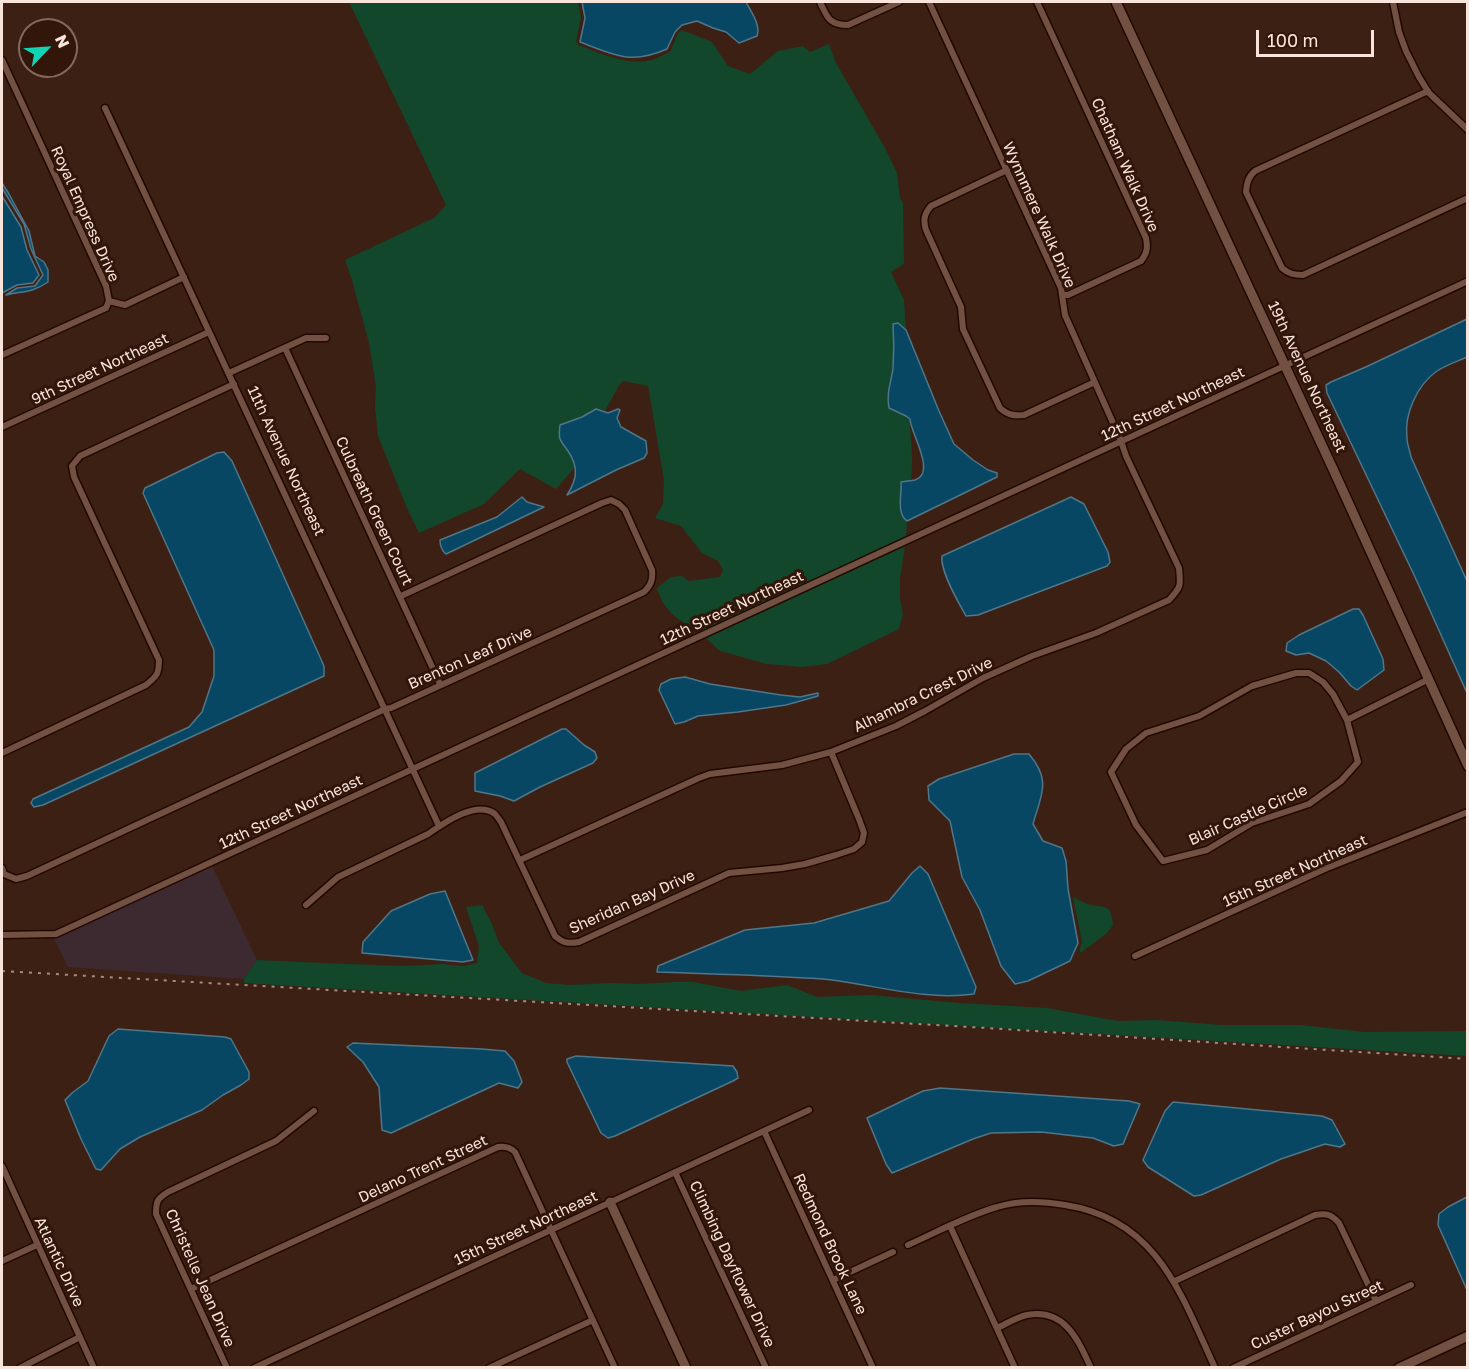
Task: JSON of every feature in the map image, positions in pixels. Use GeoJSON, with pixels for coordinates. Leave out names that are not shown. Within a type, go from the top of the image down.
{"type":"FeatureCollection","features":[{"type":"Feature","properties":{"kind":"street"},"geometry":{"type":"LineString","coordinates":[[820,2],[828,18],[839,25],[848,25],[899,2]]}},
{"type":"Feature","properties":{"kind":"street","name":"Wynnmere Walk Drive"},"geometry":{"type":"LineString","coordinates":[[929,2],[1061,288],[1065,315],[1121,441]]}},
{"type":"Feature","properties":{"kind":"street","name":"Chatham Walk Drive"},"geometry":{"type":"LineString","coordinates":[[1037,2],[1146,238],[1148,247],[1141,261],[1068,295],[1063,295]]}},
{"type":"Feature","properties":{"kind":"street","name":"19th Avenue Northeast"},"geometry":{"type":"LineString","coordinates":[[1116,2],[1285,365],[1467,766]]}},
{"type":"Feature","properties":{"kind":"street"},"geometry":{"type":"LineString","coordinates":[[1392,2],[1399,32],[1412,65],[1428,91],[1467,130]]}},
{"type":"Feature","properties":{"kind":"street","name":"Royal Empress Drive"},"geometry":{"type":"LineString","coordinates":[[2,60],[106,286],[110,301],[106,308],[2,355]]}},
{"type":"Feature","properties":{"kind":"street"},"geometry":{"type":"LineString","coordinates":[[1428,91],[1256,171],[1250,176],[1246,192],[1282,268],[1294,275],[1303,275],[1467,198]]}},
{"type":"Feature","properties":{"kind":"street","name":"11th Avenue Northeast"},"geometry":{"type":"LineString","coordinates":[[105,108],[439,826]]}},
{"type":"Feature","properties":{"kind":"street"},"geometry":{"type":"LineString","coordinates":[[1007,170],[931,206],[925,213],[926,230],[961,307],[963,328],[1000,408],[1007,414],[1024,416],[1095,382]]}},
{"type":"Feature","properties":{"kind":"street"},"geometry":{"type":"LineString","coordinates":[[110,301],[125,305],[184,277]]}},
{"type":"Feature","properties":{"kind":"street","name":"12th Street Northeast"},"geometry":{"type":"LineString","coordinates":[[2,935],[56,934],[1467,280]]}},
{"type":"Feature","properties":{"kind":"street","name":"9th Street Northeast"},"geometry":{"type":"LineString","coordinates":[[2,427],[209,332]]}},
{"type":"Feature","properties":{"kind":"street"},"geometry":{"type":"LineString","coordinates":[[229,373],[306,338],[326,338]]}},
{"type":"Feature","properties":{"kind":"street","name":"Culbreath Green Court"},"geometry":{"type":"LineString","coordinates":[[285,348],[440,684]]}},
{"type":"Feature","properties":{"kind":"street"},"geometry":{"type":"LineString","coordinates":[[2,753],[146,685],[159,670],[159,660],[74,477],[72,466],[80,456],[234,384]]}},
{"type":"Feature","properties":{"kind":"street","name":"Alhambra Crest Drive"},"geometry":{"type":"LineString","coordinates":[[520,860],[699,777],[782,765],[831,752],[896,726],[982,678],[1123,621],[1168,600],[1180,584],[1179,568],[1121,441]]}},
{"type":"Feature","properties":{"kind":"street","name":"Brenton Leaf Drive"},"geometry":{"type":"LineString","coordinates":[[2,868],[4,874],[16,879],[27,876],[385,709],[392,708],[644,592],[650,587],[653,579],[652,570],[624,510],[611,500],[401,596]]}},
{"type":"Feature","properties":{"kind":"street","name":"Blair Castle Circle"},"geometry":{"type":"LineString","coordinates":[[1296,673],[1310,673],[1323,682],[1333,694],[1347,720],[1358,762],[1341,780],[1308,804],[1252,823],[1207,850],[1163,861],[1136,825],[1111,772],[1126,749],[1146,733],[1199,716],[1252,686],[1296,673]]}},
{"type":"Feature","properties":{"kind":"street"},"geometry":{"type":"LineString","coordinates":[[1347,720],[1429,680]]}},
{"type":"Feature","properties":{"kind":"street","name":"Sheridan Bay Drive"},"geometry":{"type":"LineString","coordinates":[[306,904],[338,877],[472,810],[482,809],[495,814],[501,822],[555,936],[568,944],[579,942],[729,873],[805,864],[854,849],[862,842],[864,833],[831,752]]}},
{"type":"Feature","properties":{"kind":"street","name":"15th Street Northeast"},"geometry":{"type":"LineString","coordinates":[[1135,956],[1327,868],[1467,812]]}},
{"type":"Feature","properties":{"kind":"street","name":"Christelle Jean Drive"},"geometry":{"type":"LineString","coordinates":[[227,1368],[156,1214],[156,1203],[168,1192],[276,1141],[314,1110]]}},
{"type":"Feature","properties":{"kind":"street","name":"15th Street Northeast"},"geometry":{"type":"LineString","coordinates":[[254,1368],[809,1110]]}},
{"type":"Feature","properties":{"kind":"street","name":"Redmond Brook Lane"},"geometry":{"type":"LineString","coordinates":[[764,1131],[873,1368]]}},
{"type":"Feature","properties":{"kind":"street","name":"Delano Trent Street"},"geometry":{"type":"LineString","coordinates":[[191,1289],[503,1146],[515,1152],[615,1368]]}},
{"type":"Feature","properties":{"kind":"street","name":"Atlantic Drive"},"geometry":{"type":"LineString","coordinates":[[2,1166],[94,1368]]}},
{"type":"Feature","properties":{"kind":"street","name":"Climbing Dayflower Drive"},"geometry":{"type":"LineString","coordinates":[[675,1172],[766,1368]]}},
{"type":"Feature","properties":{"kind":"street"},"geometry":{"type":"LineString","coordinates":[[610,1202],[686,1368]]}},
{"type":"Feature","properties":{"kind":"street"},"geometry":{"type":"LineString","coordinates":[[908,1245],[976,1214],[998,1206],[1020,1202],[1048,1202],[1095,1212],[1113,1220],[1134,1234],[1155,1255],[1174,1281],[1215,1368]]}},
{"type":"Feature","properties":{"kind":"street"},"geometry":{"type":"LineString","coordinates":[[1174,1281],[1315,1215],[1325,1213],[1333,1216],[1339,1223],[1376,1301]]}},
{"type":"Feature","properties":{"kind":"street"},"geometry":{"type":"LineString","coordinates":[[950,1226],[1015,1368]]}},
{"type":"Feature","properties":{"kind":"street"},"geometry":{"type":"LineString","coordinates":[[2,1261],[37,1245]]}},
{"type":"Feature","properties":{"kind":"street"},"geometry":{"type":"LineString","coordinates":[[833,1280],[893,1252]]}},
{"type":"Feature","properties":{"kind":"street","name":"Custer Bayou Street"},"geometry":{"type":"LineString","coordinates":[[1233,1368],[1411,1285]]}},
{"type":"Feature","properties":{"kind":"street"},"geometry":{"type":"LineString","coordinates":[[997,1328],[1019,1317],[1029,1315],[1056,1318],[1067,1326],[1078,1339],[1091,1368]]}},
{"type":"Feature","properties":{"kind":"street"},"geometry":{"type":"LineString","coordinates":[[489,1368],[593,1320]]}},
{"type":"Feature","properties":{"kind":"street"},"geometry":{"type":"LineString","coordinates":[[1399,1368],[1467,1336]]}},
{"type":"Feature","properties":{"kind":"street"},"geometry":{"type":"LineString","coordinates":[[20,1368],[80,1337]]}},
{"type":"Feature","properties":{"kind":"shaded area"},"geometry":{"type":"Polygon","coordinates":[[[212,866],[257,960],[244,979],[68,967],[54,938],[212,866]]]}},
{"type":"Feature","properties":{"kind":"green space"},"geometry":{"type":"Polygon","coordinates":[[[349,2],[578,2],[581,18],[576,41],[578,45],[624,60],[652,60],[670,52],[678,33],[682,30],[712,42],[728,66],[750,74],[778,51],[803,46],[810,52],[829,44],[836,63],[897,173],[900,198],[903,203],[904,264],[891,272],[904,300],[906,330],[898,323],[887,401],[898,413],[910,419],[912,471],[909,483],[902,493],[900,504],[903,518],[907,521],[906,536],[700,632],[668,610],[657,588],[671,577],[682,576],[689,581],[720,577],[723,570],[718,561],[702,553],[681,526],[655,518],[663,504],[664,480],[648,386],[623,381],[605,411],[596,409],[582,417],[564,447],[575,467],[556,489],[520,469],[484,504],[419,533],[378,436],[375,407],[376,387],[369,343],[345,260],[434,218],[446,205],[349,2]]]}},
{"type":"Feature","properties":{"kind":"green space"},"geometry":{"type":"Polygon","coordinates":[[[905,546],[900,579],[903,614],[899,629],[827,664],[802,667],[767,664],[720,651],[706,638],[905,546]]]}},
{"type":"Feature","properties":{"kind":"green space"},"geometry":{"type":"Polygon","coordinates":[[[1073,897],[1087,904],[1106,907],[1112,917],[1113,925],[1106,934],[1080,953],[1082,942],[1073,897]]]}},
{"type":"Feature","properties":{"kind":"green space"},"geometry":{"type":"Polygon","coordinates":[[[482,905],[499,943],[522,973],[546,983],[570,985],[693,982],[741,991],[787,985],[817,997],[871,995],[1047,1008],[1118,1021],[1156,1020],[1222,1025],[1300,1025],[1365,1032],[1467,1031],[1467,1056],[244,983],[244,979],[257,960],[405,966],[442,964],[463,966],[477,963],[479,946],[466,907],[482,905]]]}},
{"type":"Feature","properties":{"kind":"water"},"geometry":{"type":"Polygon","coordinates":[[[582,2],[746,2],[755,19],[758,32],[757,36],[739,43],[726,32],[697,21],[682,25],[675,32],[667,49],[643,56],[623,56],[580,42],[585,18],[582,2]]]}},
{"type":"Feature","properties":{"kind":"water"},"geometry":{"type":"Polygon","coordinates":[[[2,183],[29,231],[35,256],[44,262],[48,270],[48,282],[42,286],[6,295],[17,288],[35,286],[43,275],[31,249],[24,224],[2,188],[2,183]]]}},
{"type":"Feature","properties":{"kind":"water"},"geometry":{"type":"Polygon","coordinates":[[[2,196],[21,227],[27,250],[39,275],[33,283],[17,285],[2,293],[2,196]]]}},
{"type":"Feature","properties":{"kind":"water"},"geometry":{"type":"Polygon","coordinates":[[[1467,319],[1467,357],[1437,371],[1423,384],[1410,410],[1407,443],[1411,457],[1467,581],[1467,693],[1415,577],[1327,393],[1326,385],[1467,319]]]}},
{"type":"Feature","properties":{"kind":"water"},"geometry":{"type":"Polygon","coordinates":[[[898,323],[906,330],[954,444],[973,460],[997,473],[997,477],[907,521],[901,508],[901,482],[915,480],[921,476],[924,469],[910,419],[889,408],[888,403],[893,369],[893,324],[898,323]]]}},
{"type":"Feature","properties":{"kind":"water"},"geometry":{"type":"Polygon","coordinates":[[[596,409],[608,413],[620,410],[617,418],[621,427],[646,441],[647,453],[644,458],[567,495],[575,479],[575,468],[572,457],[560,440],[560,425],[596,409]]]}},
{"type":"Feature","properties":{"kind":"water"},"geometry":{"type":"Polygon","coordinates":[[[224,452],[232,461],[324,666],[324,676],[43,805],[34,807],[31,803],[33,799],[189,727],[202,712],[214,676],[214,650],[143,493],[145,488],[217,453],[224,452]]]}},
{"type":"Feature","properties":{"kind":"water"},"geometry":{"type":"Polygon","coordinates":[[[522,497],[527,502],[544,507],[446,554],[443,551],[440,540],[497,517],[522,497]]]}},
{"type":"Feature","properties":{"kind":"water"},"geometry":{"type":"Polygon","coordinates":[[[1071,497],[1084,504],[1108,552],[1110,562],[1107,566],[978,615],[966,616],[947,578],[942,556],[1071,497]]]}},
{"type":"Feature","properties":{"kind":"water"},"geometry":{"type":"Polygon","coordinates":[[[1353,609],[1359,609],[1363,615],[1383,659],[1384,670],[1357,690],[1326,661],[1309,653],[1296,655],[1286,651],[1287,643],[1299,635],[1353,609]]]}},
{"type":"Feature","properties":{"kind":"water"},"geometry":{"type":"Polygon","coordinates":[[[685,677],[710,684],[781,695],[800,697],[818,693],[818,696],[786,705],[698,716],[675,724],[659,690],[661,684],[671,679],[685,677]]]}},
{"type":"Feature","properties":{"kind":"water"},"geometry":{"type":"Polygon","coordinates":[[[566,729],[595,752],[597,758],[593,763],[514,801],[475,791],[475,773],[566,729]]]}},
{"type":"Feature","properties":{"kind":"water"},"geometry":{"type":"Polygon","coordinates":[[[1014,754],[1029,754],[1040,772],[1043,788],[1033,824],[1043,841],[1062,848],[1078,943],[1070,961],[1028,981],[1015,984],[1001,966],[980,910],[962,877],[950,821],[929,800],[928,786],[939,779],[1014,754]]]}},
{"type":"Feature","properties":{"kind":"water"},"geometry":{"type":"Polygon","coordinates":[[[920,866],[928,874],[976,987],[974,994],[955,996],[917,994],[823,979],[657,972],[658,966],[745,930],[814,923],[889,901],[920,866]]]}},
{"type":"Feature","properties":{"kind":"water"},"geometry":{"type":"Polygon","coordinates":[[[445,891],[473,960],[463,962],[362,953],[363,942],[391,911],[430,894],[445,891]]]}},
{"type":"Feature","properties":{"kind":"water"},"geometry":{"type":"Polygon","coordinates":[[[118,1029],[231,1039],[249,1072],[249,1079],[202,1110],[140,1137],[120,1149],[101,1170],[96,1169],[65,1100],[88,1081],[109,1036],[118,1029]]]}},
{"type":"Feature","properties":{"kind":"water"},"geometry":{"type":"Polygon","coordinates":[[[353,1043],[505,1051],[514,1061],[522,1082],[518,1088],[499,1083],[391,1133],[382,1130],[379,1087],[363,1062],[347,1047],[353,1043]]]}},
{"type":"Feature","properties":{"kind":"water"},"geometry":{"type":"Polygon","coordinates":[[[576,1056],[733,1066],[738,1078],[608,1138],[601,1133],[567,1062],[567,1059],[576,1056]]]}},
{"type":"Feature","properties":{"kind":"water"},"geometry":{"type":"Polygon","coordinates":[[[940,1088],[1129,1101],[1140,1104],[1123,1144],[1114,1146],[1093,1138],[1041,1132],[991,1133],[892,1173],[867,1118],[923,1091],[940,1088]]]}},
{"type":"Feature","properties":{"kind":"water"},"geometry":{"type":"Polygon","coordinates":[[[1173,1102],[1322,1116],[1332,1120],[1345,1144],[1340,1147],[1325,1144],[1281,1159],[1201,1195],[1194,1196],[1148,1167],[1143,1160],[1165,1111],[1173,1102]]]}},
{"type":"Feature","properties":{"kind":"water"},"geometry":{"type":"Polygon","coordinates":[[[1467,1197],[1467,1290],[1438,1225],[1439,1214],[1467,1197]]]}},
{"type":"Feature","properties":{"kind":"railway"},"geometry":{"type":"LineString","coordinates":[[2,971],[987,1028],[1468,1059]]}}]}
